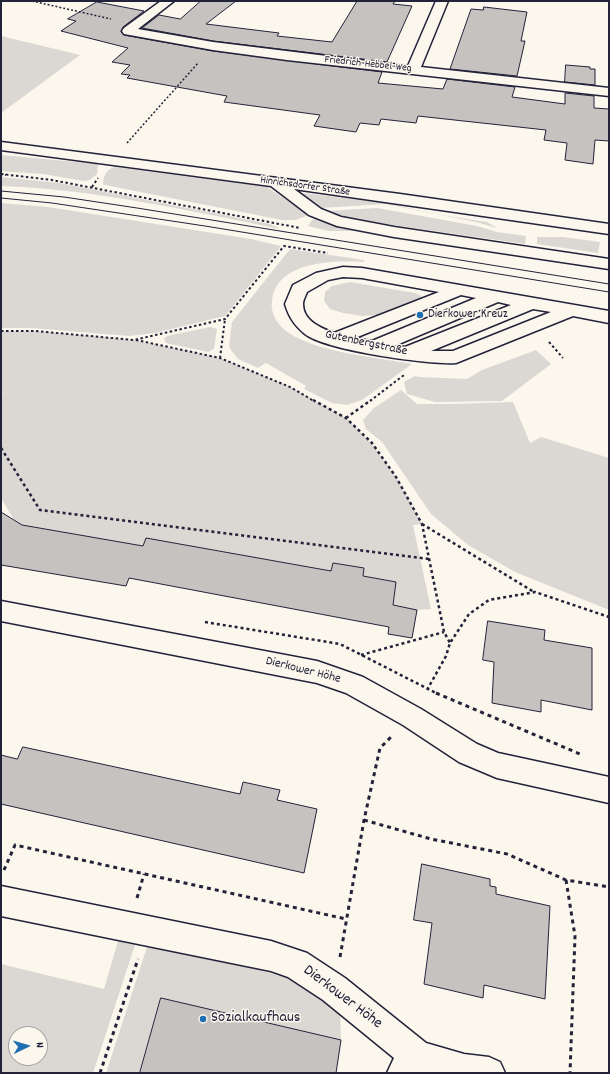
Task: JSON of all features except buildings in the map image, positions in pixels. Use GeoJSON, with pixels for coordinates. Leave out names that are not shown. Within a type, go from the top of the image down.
{"type":"FeatureCollection","features":[{"type":"Feature","properties":{"kind":"street"},"geometry":{"type":"LineString","coordinates":[[132,28],[168,1]]}},
{"type":"Feature","properties":{"kind":"street"},"geometry":{"type":"LineString","coordinates":[[413,70],[442,1]]}},
{"type":"Feature","properties":{"kind":"street","name":"Friedrich-Hebbel-Weg"},"geometry":{"type":"LineString","coordinates":[[132,28],[213,46],[609,92]]}},
{"type":"Feature","properties":{"kind":"street","name":"Hinrichsdorfer Straße"},"geometry":{"type":"LineString","coordinates":[[1,146],[609,229]]}},
{"type":"Feature","properties":{"kind":"street"},"geometry":{"type":"LineString","coordinates":[[276,183],[315,212],[337,221],[394,232],[609,264]]}},
{"type":"Feature","properties":{"kind":"street","name":"Gutenbergstraße"},"geometry":{"type":"LineString","coordinates":[[572,310],[456,357],[442,358],[372,348],[334,340],[312,332],[299,318],[294,304],[299,289],[316,278],[337,272],[362,273],[572,310],[609,317]]}},
{"type":"Feature","properties":{"kind":"street"},"geometry":{"type":"LineString","coordinates":[[334,340],[459,290]]}},
{"type":"Feature","properties":{"kind":"street"},"geometry":{"type":"LineString","coordinates":[[372,348],[496,297]]}},
{"type":"Feature","properties":{"kind":"street"},"geometry":{"type":"LineString","coordinates":[[407,354],[531,303]]}},
{"type":"Feature","properties":{"kind":"street","name":"Dierkower Höhe"},"geometry":{"type":"LineString","coordinates":[[1,611],[318,672],[354,685],[412,717],[468,753],[497,765],[609,790]]}},
{"type":"Feature","properties":{"kind":"street","name":"Dierkower Höhe"},"geometry":{"type":"LineString","coordinates":[[1,901],[271,956],[296,964],[334,989],[411,1065],[472,1072]]}},
{"type":"Feature","properties":{"kind":"path"},"geometry":{"type":"LineString","coordinates":[[32,1],[132,28]]}},
{"type":"Feature","properties":{"kind":"path"},"geometry":{"type":"LineString","coordinates":[[123,147],[213,46]]}},
{"type":"Feature","properties":{"kind":"path"},"geometry":{"type":"LineString","coordinates":[[1,174],[59,181],[296,228]]}},
{"type":"Feature","properties":{"kind":"path"},"geometry":{"type":"LineString","coordinates":[[220,358],[225,319],[284,246]]}},
{"type":"Feature","properties":{"kind":"path"},"geometry":{"type":"LineString","coordinates":[[134,340],[225,319]]}},
{"type":"Feature","properties":{"kind":"path"},"geometry":{"type":"LineString","coordinates":[[1,331],[35,331],[134,340],[220,358],[290,387],[346,418],[372,444],[396,476],[422,524],[444,632],[450,643]]}},
{"type":"Feature","properties":{"kind":"path"},"geometry":{"type":"LineString","coordinates":[[550,343],[563,358]]}},
{"type":"Feature","properties":{"kind":"path"},"geometry":{"type":"LineString","coordinates":[[346,418],[405,374]]}},
{"type":"Feature","properties":{"kind":"path"},"geometry":{"type":"LineString","coordinates":[[1,448],[40,510],[429,559]]}},
{"type":"Feature","properties":{"kind":"path"},"geometry":{"type":"LineString","coordinates":[[422,524],[535,592],[609,617]]}},
{"type":"Feature","properties":{"kind":"path"},"geometry":{"type":"LineString","coordinates":[[334,989],[364,820],[380,748],[412,717],[446,656],[450,643],[469,614],[489,600],[535,592]]}},
{"type":"Feature","properties":{"kind":"path"},"geometry":{"type":"LineString","coordinates":[[361,655],[444,632]]}},
{"type":"Feature","properties":{"kind":"path"},"geometry":{"type":"LineString","coordinates":[[364,820],[431,839],[507,854],[566,880],[609,887]]}},
{"type":"Feature","properties":{"kind":"path"},"geometry":{"type":"LineString","coordinates":[[4,872],[15,845],[346,919]]}},
{"type":"Feature","properties":{"kind":"path"},"geometry":{"type":"LineString","coordinates":[[566,880],[575,936],[570,1019],[570,1073]]}},
{"type":"Feature","properties":{"kind":"path"},"geometry":{"type":"LineString","coordinates":[[100,1073],[147,930]]}},
{"type":"Feature","properties":{"kind":"shaded area"},"geometry":{"type":"Polygon","coordinates":[[[1,36],[80,55],[1,113],[1,36]]]}},
{"type":"Feature","properties":{"kind":"shaded area"},"geometry":{"type":"Polygon","coordinates":[[[1,155],[98,164],[97,174],[90,180],[83,181],[43,174],[1,171],[1,155]]]}},
{"type":"Feature","properties":{"kind":"shaded area"},"geometry":{"type":"Polygon","coordinates":[[[115,167],[267,187],[308,215],[296,220],[282,220],[103,184],[106,173],[115,167]]]}},
{"type":"Feature","properties":{"kind":"shaded area"},"geometry":{"type":"Polygon","coordinates":[[[1,177],[60,183],[270,224],[280,229],[177,208],[106,196],[71,191],[1,186],[1,177]]]}},
{"type":"Feature","properties":{"kind":"shaded area"},"geometry":{"type":"Polygon","coordinates":[[[303,193],[385,203],[441,215],[487,222],[497,228],[476,222],[385,204],[320,208],[304,196],[303,193]]]}},
{"type":"Feature","properties":{"kind":"shaded area"},"geometry":{"type":"Polygon","coordinates":[[[1,203],[48,207],[251,239],[281,246],[225,316],[155,333],[129,336],[31,328],[1,328],[1,203]]]}},
{"type":"Feature","properties":{"kind":"shaded area"},"geometry":{"type":"Polygon","coordinates":[[[377,208],[477,226],[497,232],[526,236],[525,244],[358,220],[339,216],[326,211],[377,208]]]}},
{"type":"Feature","properties":{"kind":"shaded area"},"geometry":{"type":"Polygon","coordinates":[[[315,219],[339,228],[357,231],[329,231],[308,226],[312,220],[315,219]]]}},
{"type":"Feature","properties":{"kind":"shaded area"},"geometry":{"type":"Polygon","coordinates":[[[537,237],[563,237],[600,242],[598,253],[537,244],[537,237]]]}},
{"type":"Feature","properties":{"kind":"shaded area"},"geometry":{"type":"Polygon","coordinates":[[[290,249],[364,260],[364,262],[351,261],[323,263],[295,270],[284,277],[276,287],[272,300],[274,317],[282,328],[299,338],[330,349],[412,364],[362,400],[347,405],[332,403],[304,389],[306,386],[266,363],[258,368],[238,359],[229,347],[232,322],[290,249]]]}},
{"type":"Feature","properties":{"kind":"shaded area"},"geometry":{"type":"Polygon","coordinates":[[[350,282],[415,293],[420,295],[422,298],[377,315],[363,316],[343,313],[330,309],[324,301],[325,292],[332,286],[350,282]]]}},
{"type":"Feature","properties":{"kind":"shaded area"},"geometry":{"type":"Polygon","coordinates":[[[210,327],[217,329],[214,349],[208,352],[166,343],[164,339],[167,336],[210,327]]]}},
{"type":"Feature","properties":{"kind":"shaded area"},"geometry":{"type":"Polygon","coordinates":[[[1,331],[35,331],[134,340],[220,358],[290,387],[346,418],[372,444],[396,477],[422,524],[413,525],[431,609],[417,610],[393,605],[396,582],[363,576],[364,568],[333,563],[331,571],[146,538],[143,546],[22,525],[14,520],[1,498],[1,395],[3,394],[1,390],[1,331]]]}},
{"type":"Feature","properties":{"kind":"shaded area"},"geometry":{"type":"Polygon","coordinates":[[[536,350],[551,364],[502,401],[435,402],[407,394],[404,382],[415,376],[467,379],[482,370],[536,350]]]}},
{"type":"Feature","properties":{"kind":"shaded area"},"geometry":{"type":"Polygon","coordinates":[[[401,390],[417,404],[513,402],[530,443],[541,437],[609,458],[609,610],[515,572],[468,545],[431,514],[382,442],[366,429],[363,420],[374,408],[401,390]]]}},
{"type":"Feature","properties":{"kind":"shaded area"},"geometry":{"type":"Polygon","coordinates":[[[118,941],[135,945],[93,1073],[1,1073],[1,964],[104,989],[118,941]]]}},
{"type":"Feature","properties":{"kind":"shaded area"},"geometry":{"type":"Polygon","coordinates":[[[147,947],[253,968],[297,981],[340,1011],[341,1040],[161,998],[140,1073],[106,1073],[147,947]]]}},
{"type":"Feature","properties":{"kind":"tram line"},"geometry":{"type":"LineString","coordinates":[[1,191],[64,197],[137,208],[609,284]]}},
{"type":"Feature","properties":{"kind":"tram line"},"geometry":{"type":"LineString","coordinates":[[1,198],[52,203],[205,226],[609,292]]}},
{"type":"Feature","properties":{"kind":"place","name":"Dierkower Kreuz"},"geometry":{"type":"Point","coordinates":[420,315]}},
{"type":"Feature","properties":{"kind":"place","name":"Sozialkaufhaus"},"geometry":{"type":"Point","coordinates":[203,1019]}}]}
